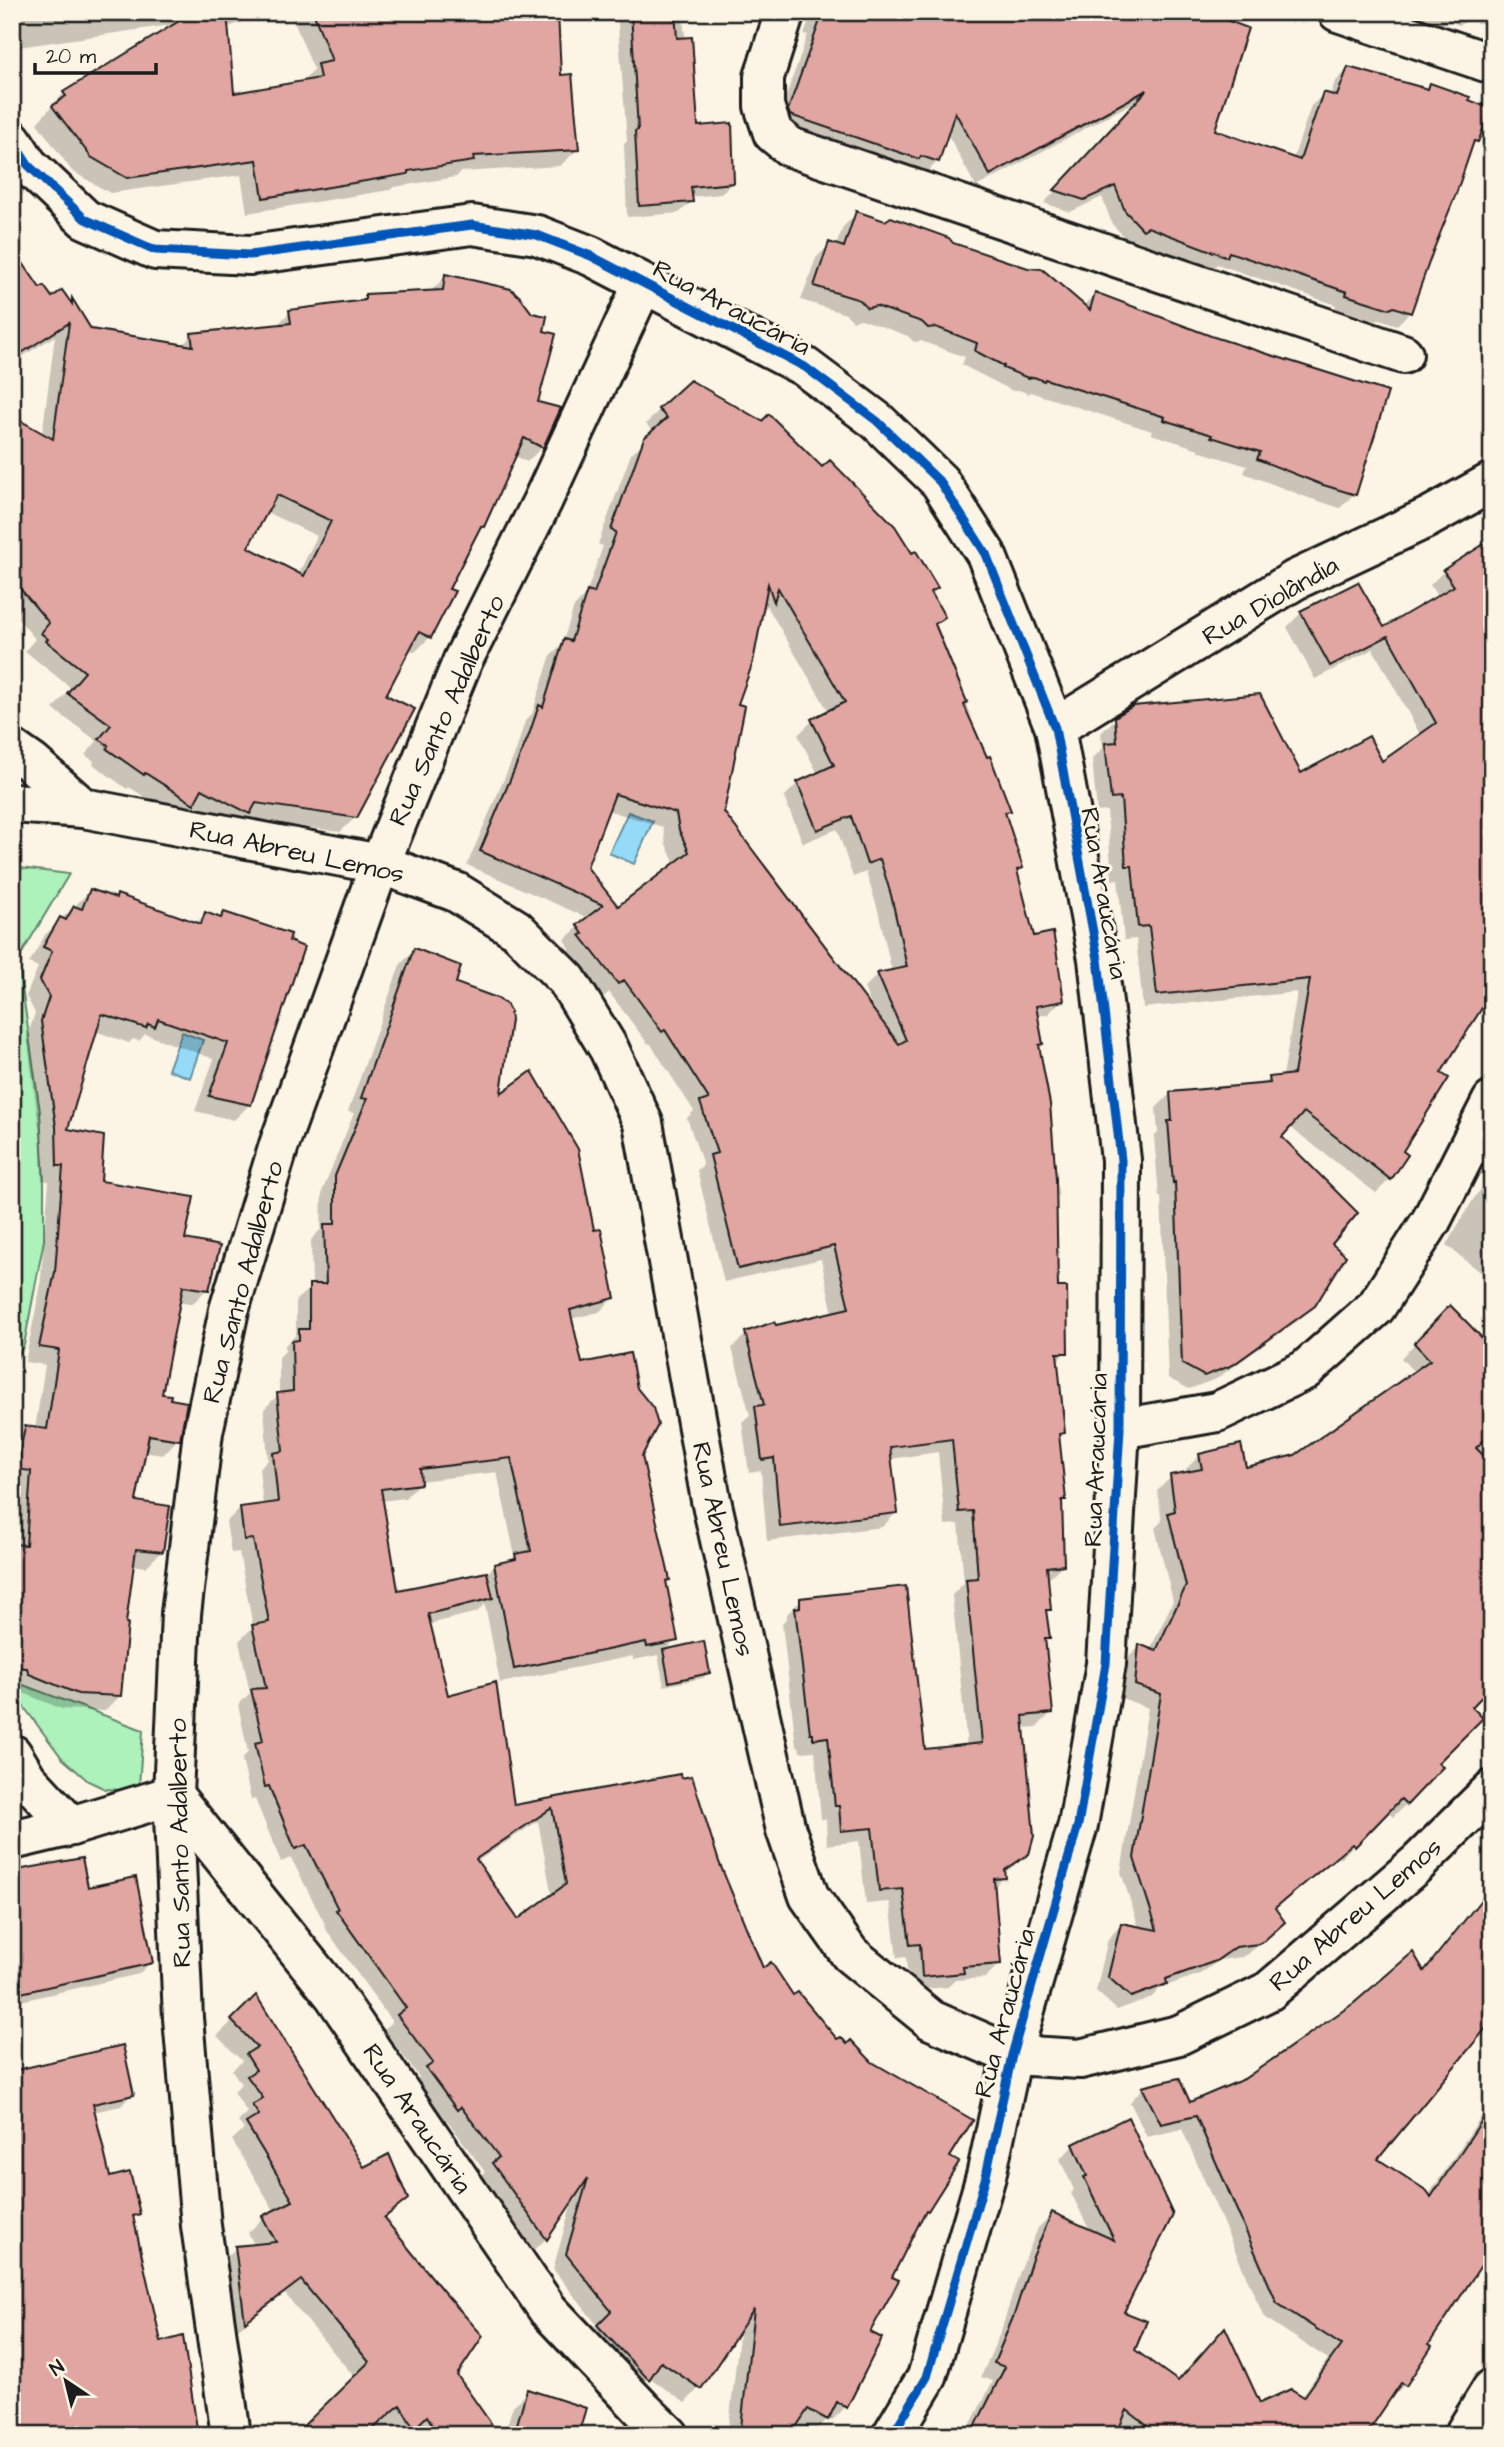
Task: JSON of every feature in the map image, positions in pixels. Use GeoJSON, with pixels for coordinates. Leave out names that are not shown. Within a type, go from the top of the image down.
{"type":"FeatureCollection","features":[{"type":"Feature","properties":{"kind":"street"},"geometry":{"type":"LineString","coordinates":[[785,12],[764,77],[764,106],[773,132],[790,147],[1403,354]]}},
{"type":"Feature","properties":{"kind":"street"},"geometry":{"type":"LineString","coordinates":[[1338,12],[1492,64]]}},
{"type":"Feature","properties":{"kind":"street","name":"Rua Araucária"},"geometry":{"type":"LineString","coordinates":[[12,140],[28,165],[85,219],[155,250],[250,255],[472,225],[537,235],[591,256],[804,367],[877,421],[940,481],[986,555],[1055,728],[1098,959],[1121,1160],[1120,1429],[1105,1664],[1078,1825],[1012,2055],[986,2176],[927,2377],[892,2435]]}},
{"type":"Feature","properties":{"kind":"street","name":"Rua Santo Adalberto"},"geometry":{"type":"LineString","coordinates":[[231,2435],[201,2226],[183,2018],[173,1795],[180,1614],[203,1433],[229,1310],[279,1145],[380,864],[463,660],[542,502],[643,284]]}},
{"type":"Feature","properties":{"kind":"street","name":"Rua Diolândia"},"geometry":{"type":"LineString","coordinates":[[1055,728],[1295,580],[1429,517],[1492,482]]}},
{"type":"Feature","properties":{"kind":"street"},"geometry":{"type":"LineString","coordinates":[[12,749],[83,808]]}},
{"type":"Feature","properties":{"kind":"street","name":"Rua Abreu Lemos"},"geometry":{"type":"LineString","coordinates":[[12,803],[83,808],[380,864],[456,892],[516,929],[566,980],[609,1049],[643,1123],[711,1500],[786,1830],[809,1896],[850,1954],[930,2020],[1012,2055],[1080,2059],[1179,2035],[1269,1991],[1418,1863],[1492,1790]]}},
{"type":"Feature","properties":{"kind":"street"},"geometry":{"type":"LineString","coordinates":[[1120,1429],[1217,1412],[1305,1370],[1376,1307],[1431,1221],[1492,1101]]}},
{"type":"Feature","properties":{"kind":"street"},"geometry":{"type":"LineString","coordinates":[[12,1754],[27,1779],[71,1826]]}},
{"type":"Feature","properties":{"kind":"street"},"geometry":{"type":"LineString","coordinates":[[12,1840],[71,1826],[173,1795]]}},
{"type":"Feature","properties":{"kind":"street","name":"Rua Araucária"},"geometry":{"type":"LineString","coordinates":[[173,1795],[334,1995],[548,2310],[670,2435]]}},
{"type":"Feature","properties":{"kind":"street"},"geometry":{"type":"LineString","coordinates":[[1464,2435],[1492,2389]]}},
{"type":"Feature","properties":{"kind":"green space"},"geometry":{"type":"Polygon","coordinates":[[[12,867],[69,874],[18,960],[40,1112],[44,1240],[24,1345],[12,1368],[12,867]]]}},
{"type":"Feature","properties":{"kind":"green space"},"geometry":{"type":"Polygon","coordinates":[[[12,1676],[15,1682],[143,1730],[139,1786],[120,1790],[105,1789],[88,1781],[62,1758],[12,1691],[12,1676]]]}},
{"type":"Feature","properties":{"kind":"water"},"geometry":{"type":"Polygon","coordinates":[[[628,812],[653,821],[634,864],[609,853],[628,812]]]}},
{"type":"Feature","properties":{"kind":"water"},"geometry":{"type":"Polygon","coordinates":[[[182,1032],[203,1040],[190,1078],[168,1070],[182,1032]]]}},
{"type":"Feature","properties":{"kind":"building"},"geometry":{"type":"Polygon","coordinates":[[[194,12],[227,12],[234,93],[320,78],[317,64],[332,61],[313,12],[558,12],[561,75],[572,74],[579,150],[473,156],[474,161],[263,198],[257,160],[127,178],[91,157],[52,106],[66,96],[63,92],[194,12]]]}},
{"type":"Feature","properties":{"kind":"building"},"geometry":{"type":"Polygon","coordinates":[[[631,12],[675,12],[677,38],[692,37],[698,126],[732,123],[734,183],[691,187],[693,202],[639,206],[635,131],[638,130],[631,12]]]}},
{"type":"Feature","properties":{"kind":"building"},"geometry":{"type":"Polygon","coordinates":[[[823,12],[1205,12],[1248,28],[1215,130],[1300,160],[1323,92],[1337,96],[1348,67],[1428,89],[1430,83],[1470,97],[1469,100],[1491,109],[1478,142],[1474,141],[1411,313],[1346,295],[1347,292],[1229,252],[1227,257],[1148,227],[1143,230],[1125,211],[1115,186],[1084,200],[1054,190],[1147,90],[990,175],[955,112],[939,162],[921,156],[919,159],[790,115],[788,110],[823,12]]]}},
{"type":"Feature","properties":{"kind":"building"},"geometry":{"type":"Polygon","coordinates":[[[856,211],[885,221],[891,217],[949,238],[953,243],[1028,268],[1042,269],[1090,310],[1095,292],[1211,336],[1388,392],[1356,495],[1257,459],[1260,452],[1164,420],[1165,417],[1045,379],[1028,378],[1003,368],[1004,366],[975,351],[977,343],[936,327],[928,328],[922,322],[876,306],[867,308],[860,300],[814,286],[829,242],[844,247],[856,211]]]}},
{"type":"Feature","properties":{"kind":"building"},"geometry":{"type":"Polygon","coordinates":[[[12,247],[40,288],[44,286],[52,297],[62,290],[72,304],[72,298],[91,329],[193,346],[191,333],[291,323],[289,310],[365,300],[365,294],[443,290],[445,274],[511,289],[532,313],[547,316],[544,331],[556,334],[538,402],[561,408],[543,448],[524,438],[484,527],[481,526],[449,589],[455,591],[431,638],[419,632],[386,695],[415,709],[357,818],[256,803],[250,814],[202,789],[194,804],[145,773],[144,775],[107,749],[108,745],[99,739],[111,725],[67,693],[85,672],[46,641],[48,639],[41,633],[49,623],[12,579],[12,416],[53,439],[69,323],[12,359],[12,247]],[[277,495],[248,547],[304,576],[331,521],[277,495]]]}},
{"type":"Feature","properties":{"kind":"building"},"geometry":{"type":"Polygon","coordinates":[[[690,380],[762,421],[769,414],[822,467],[830,460],[895,526],[912,553],[916,551],[938,588],[931,592],[945,617],[935,624],[967,702],[964,705],[987,757],[990,756],[1011,811],[1005,812],[1023,868],[1017,870],[1034,936],[1053,932],[1064,1001],[1036,1006],[1043,1044],[1039,1045],[1050,1104],[1056,1179],[1058,1287],[1067,1287],[1068,1353],[1057,1353],[1065,1433],[1059,1434],[1066,1500],[1062,1500],[1064,1565],[1047,1567],[1051,1610],[1046,1610],[1050,1638],[1045,1638],[1053,1713],[1023,1716],[1034,1836],[1029,1854],[1005,1870],[1006,1878],[994,1879],[1001,1964],[963,1967],[964,1973],[922,1977],[920,1944],[910,1945],[903,1889],[879,1891],[872,1828],[841,1831],[839,1806],[835,1806],[828,1737],[813,1739],[813,1733],[810,1733],[795,1608],[800,1608],[800,1598],[906,1586],[925,1749],[982,1743],[966,1579],[978,1578],[973,1511],[959,1512],[952,1439],[890,1447],[898,1513],[780,1527],[774,1458],[762,1460],[755,1406],[764,1405],[745,1332],[774,1322],[776,1325],[849,1308],[834,1246],[738,1269],[710,1155],[717,1153],[700,1102],[709,1099],[665,1030],[662,1032],[624,980],[618,984],[580,935],[583,934],[577,925],[603,905],[480,851],[539,705],[543,707],[564,639],[571,641],[587,591],[594,593],[616,532],[611,530],[644,438],[667,418],[658,409],[690,380]],[[768,584],[753,662],[738,704],[745,706],[724,812],[899,1044],[906,1040],[877,973],[907,967],[880,859],[867,864],[851,816],[817,830],[797,782],[834,765],[811,719],[845,702],[778,588],[774,602],[768,584]],[[615,794],[587,867],[618,906],[689,852],[679,830],[676,813],[615,794]]]}},
{"type":"Feature","properties":{"kind":"building"},"geometry":{"type":"Polygon","coordinates":[[[1492,539],[1492,992],[1441,1073],[1449,1078],[1403,1151],[1408,1155],[1391,1180],[1304,1112],[1282,1137],[1358,1213],[1332,1244],[1346,1256],[1315,1306],[1233,1365],[1204,1376],[1182,1364],[1175,1182],[1173,1183],[1168,1121],[1172,1121],[1170,1092],[1270,1083],[1269,1077],[1294,1074],[1310,979],[1157,995],[1149,926],[1138,927],[1132,866],[1126,866],[1121,798],[1111,799],[1105,743],[1117,742],[1115,717],[1133,706],[1260,694],[1301,773],[1369,736],[1382,761],[1436,723],[1388,636],[1330,666],[1300,611],[1358,582],[1384,627],[1454,586],[1443,570],[1492,539]]]}},
{"type":"Feature","properties":{"kind":"building"},"geometry":{"type":"Polygon","coordinates":[[[90,889],[116,898],[117,894],[201,924],[205,912],[221,918],[224,912],[291,934],[289,941],[304,947],[251,1105],[209,1096],[228,1043],[158,1019],[155,1027],[148,1024],[146,1028],[102,1014],[68,1129],[104,1136],[101,1181],[194,1197],[185,1239],[220,1246],[209,1290],[183,1286],[162,1394],[171,1395],[170,1399],[187,1402],[180,1440],[149,1435],[136,1501],[170,1506],[163,1552],[136,1549],[126,1623],[121,1696],[78,1694],[29,1674],[27,1668],[12,1667],[12,1544],[26,1545],[31,1471],[17,1469],[25,1426],[47,1429],[59,1350],[39,1347],[55,1272],[63,1166],[57,1166],[56,1127],[41,1021],[49,997],[40,980],[52,951],[43,947],[60,917],[66,920],[74,906],[82,909],[90,889]]]}},
{"type":"Feature","properties":{"kind":"building"},"geometry":{"type":"Polygon","coordinates":[[[414,948],[461,966],[456,983],[497,998],[507,1005],[511,1020],[501,1093],[532,1071],[578,1149],[594,1230],[601,1229],[615,1298],[570,1310],[582,1363],[630,1353],[637,1388],[653,1408],[658,1425],[642,1456],[670,1580],[666,1581],[678,1641],[647,1647],[646,1642],[514,1669],[494,1564],[516,1559],[515,1554],[531,1551],[511,1458],[420,1469],[421,1484],[381,1489],[398,1590],[487,1572],[493,1598],[428,1614],[448,1695],[496,1682],[514,1805],[680,1774],[681,1778],[692,1776],[719,1862],[763,1968],[771,1962],[793,1995],[798,1992],[837,2039],[841,2037],[847,2044],[851,2040],[872,2062],[973,2120],[950,2157],[959,2162],[928,2211],[926,2210],[892,2277],[899,2280],[870,2332],[882,2338],[847,2408],[837,2402],[828,2420],[808,2409],[794,2430],[741,2428],[754,2309],[701,2389],[661,2362],[649,2380],[597,2325],[611,2311],[566,2254],[588,2178],[547,2240],[492,2163],[499,2157],[461,2107],[457,2110],[426,2068],[433,2063],[397,2015],[406,2008],[336,1910],[338,1909],[306,1845],[295,1849],[269,1786],[265,1787],[255,1743],[263,1741],[251,1689],[266,1688],[252,1625],[269,1622],[253,1539],[244,1540],[240,1507],[278,1502],[273,1453],[283,1451],[277,1393],[293,1391],[292,1341],[299,1340],[299,1329],[309,1329],[309,1284],[326,1284],[324,1224],[335,1224],[335,1176],[367,1099],[361,1098],[414,948]],[[552,1808],[476,1859],[518,1919],[566,1884],[552,1808]]]}},
{"type":"Feature","properties":{"kind":"building"},"geometry":{"type":"Polygon","coordinates":[[[1450,1305],[1492,1348],[1492,1432],[1476,1448],[1492,1464],[1492,1686],[1472,1707],[1483,1718],[1438,1763],[1443,1767],[1407,1805],[1401,1799],[1355,1847],[1352,1844],[1275,1908],[1285,1922],[1264,1941],[1236,1947],[1216,1961],[1166,1979],[1167,1984],[1131,1997],[1108,1977],[1121,1923],[1157,1930],[1134,1858],[1161,1694],[1135,1685],[1139,1644],[1156,1651],[1186,1586],[1168,1513],[1175,1511],[1170,1475],[1202,1469],[1199,1454],[1241,1444],[1246,1467],[1295,1455],[1430,1360],[1414,1343],[1450,1305]]]}},
{"type":"Feature","properties":{"kind":"building"},"geometry":{"type":"Polygon","coordinates":[[[704,1641],[710,1673],[669,1682],[663,1650],[704,1641]]]}},
{"type":"Feature","properties":{"kind":"building"},"geometry":{"type":"Polygon","coordinates":[[[82,1858],[88,1887],[136,1877],[153,1963],[12,1995],[12,1871],[82,1858]]]}},
{"type":"Feature","properties":{"kind":"building"},"geometry":{"type":"Polygon","coordinates":[[[1492,1886],[1492,2021],[1378,2159],[1427,2191],[1431,2197],[1492,2105],[1492,2249],[1429,2344],[1432,2346],[1406,2386],[1401,2383],[1366,2435],[1159,2435],[1127,2410],[1116,2435],[971,2435],[1005,2367],[994,2363],[1052,2212],[1114,2240],[1084,2177],[1087,2176],[1073,2144],[1128,2117],[1173,2215],[1124,2312],[1147,2321],[1135,2350],[1178,2381],[1225,2327],[1260,2403],[1291,2389],[1304,2397],[1341,2345],[1277,2303],[1196,2116],[1161,2124],[1142,2087],[1179,2078],[1190,2102],[1244,2079],[1354,2003],[1413,1952],[1424,1971],[1492,1886]]]}},
{"type":"Feature","properties":{"kind":"building"},"geometry":{"type":"Polygon","coordinates":[[[256,1995],[364,2167],[389,2154],[408,2199],[384,2218],[483,2336],[457,2375],[499,2435],[439,2435],[427,2416],[414,2429],[400,2405],[366,2435],[294,2435],[369,2362],[301,2280],[245,2322],[235,2246],[276,2242],[262,2216],[293,2201],[246,2123],[259,2115],[252,2105],[263,2098],[247,2076],[256,2070],[246,2054],[257,2047],[231,2020],[256,1995]]]}},
{"type":"Feature","properties":{"kind":"building"},"geometry":{"type":"Polygon","coordinates":[[[123,2045],[134,2095],[93,2104],[110,2177],[130,2172],[140,2214],[133,2216],[161,2342],[183,2336],[198,2435],[12,2435],[12,2071],[123,2045]]]}},
{"type":"Feature","properties":{"kind":"building"},"geometry":{"type":"Polygon","coordinates":[[[527,2389],[586,2408],[578,2435],[514,2435],[527,2389]]]}},
{"type":"Feature","properties":{"kind":"cycle path"},"geometry":{"type":"LineString","coordinates":[[12,140],[28,165],[85,219],[155,250],[250,255],[472,225],[537,235],[591,256],[805,367],[877,421],[940,482],[986,554],[1055,728],[1098,959],[1121,1160],[1120,1429],[1106,1664],[1078,1825],[1012,2055],[986,2176],[927,2377],[892,2435]]}}]}
